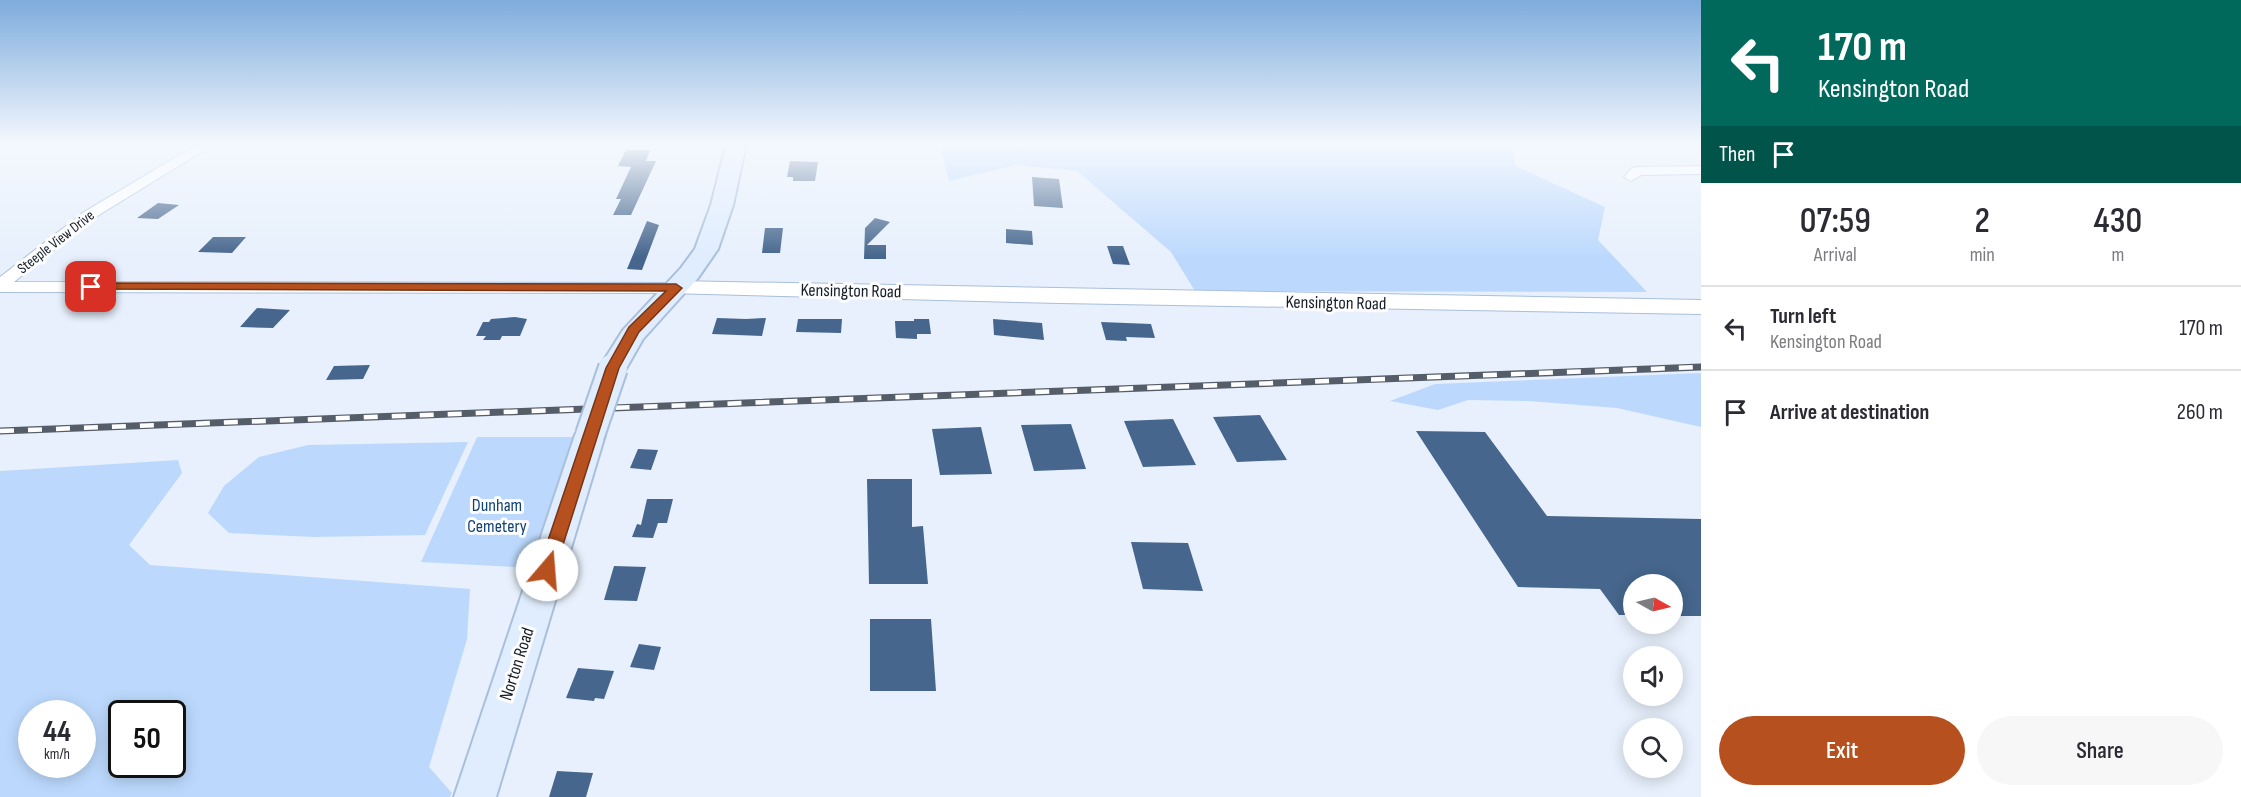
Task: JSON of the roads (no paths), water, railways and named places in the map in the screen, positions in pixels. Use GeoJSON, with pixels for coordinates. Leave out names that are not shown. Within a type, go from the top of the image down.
{"type":"FeatureCollection","features":[{"type":"Feature","properties":{"kind":"main road","name":"Norton Road"},"geometry":{"type":"LineString","coordinates":[[475,797],[613,368],[634,330],[703,257],[711,241],[726,182]]}},
{"type":"Feature","properties":{"kind":"street","name":"Steeple View Drive"},"geometry":{"type":"LineString","coordinates":[[0,286],[89,215],[144,182]]}},
{"type":"Feature","properties":{"kind":"street","name":"Kensington Road"},"geometry":{"type":"LineString","coordinates":[[0,286],[676,288],[1208,301],[1701,307]]}},
{"type":"Feature","properties":{"kind":"railway"},"geometry":{"type":"LineString","coordinates":[[0,431],[1701,367]]}},
{"type":"Feature","properties":{"kind":"park label","name":"Dunham Cemetery"},"geometry":{"type":"Point","coordinates":[497,515]}}]}
